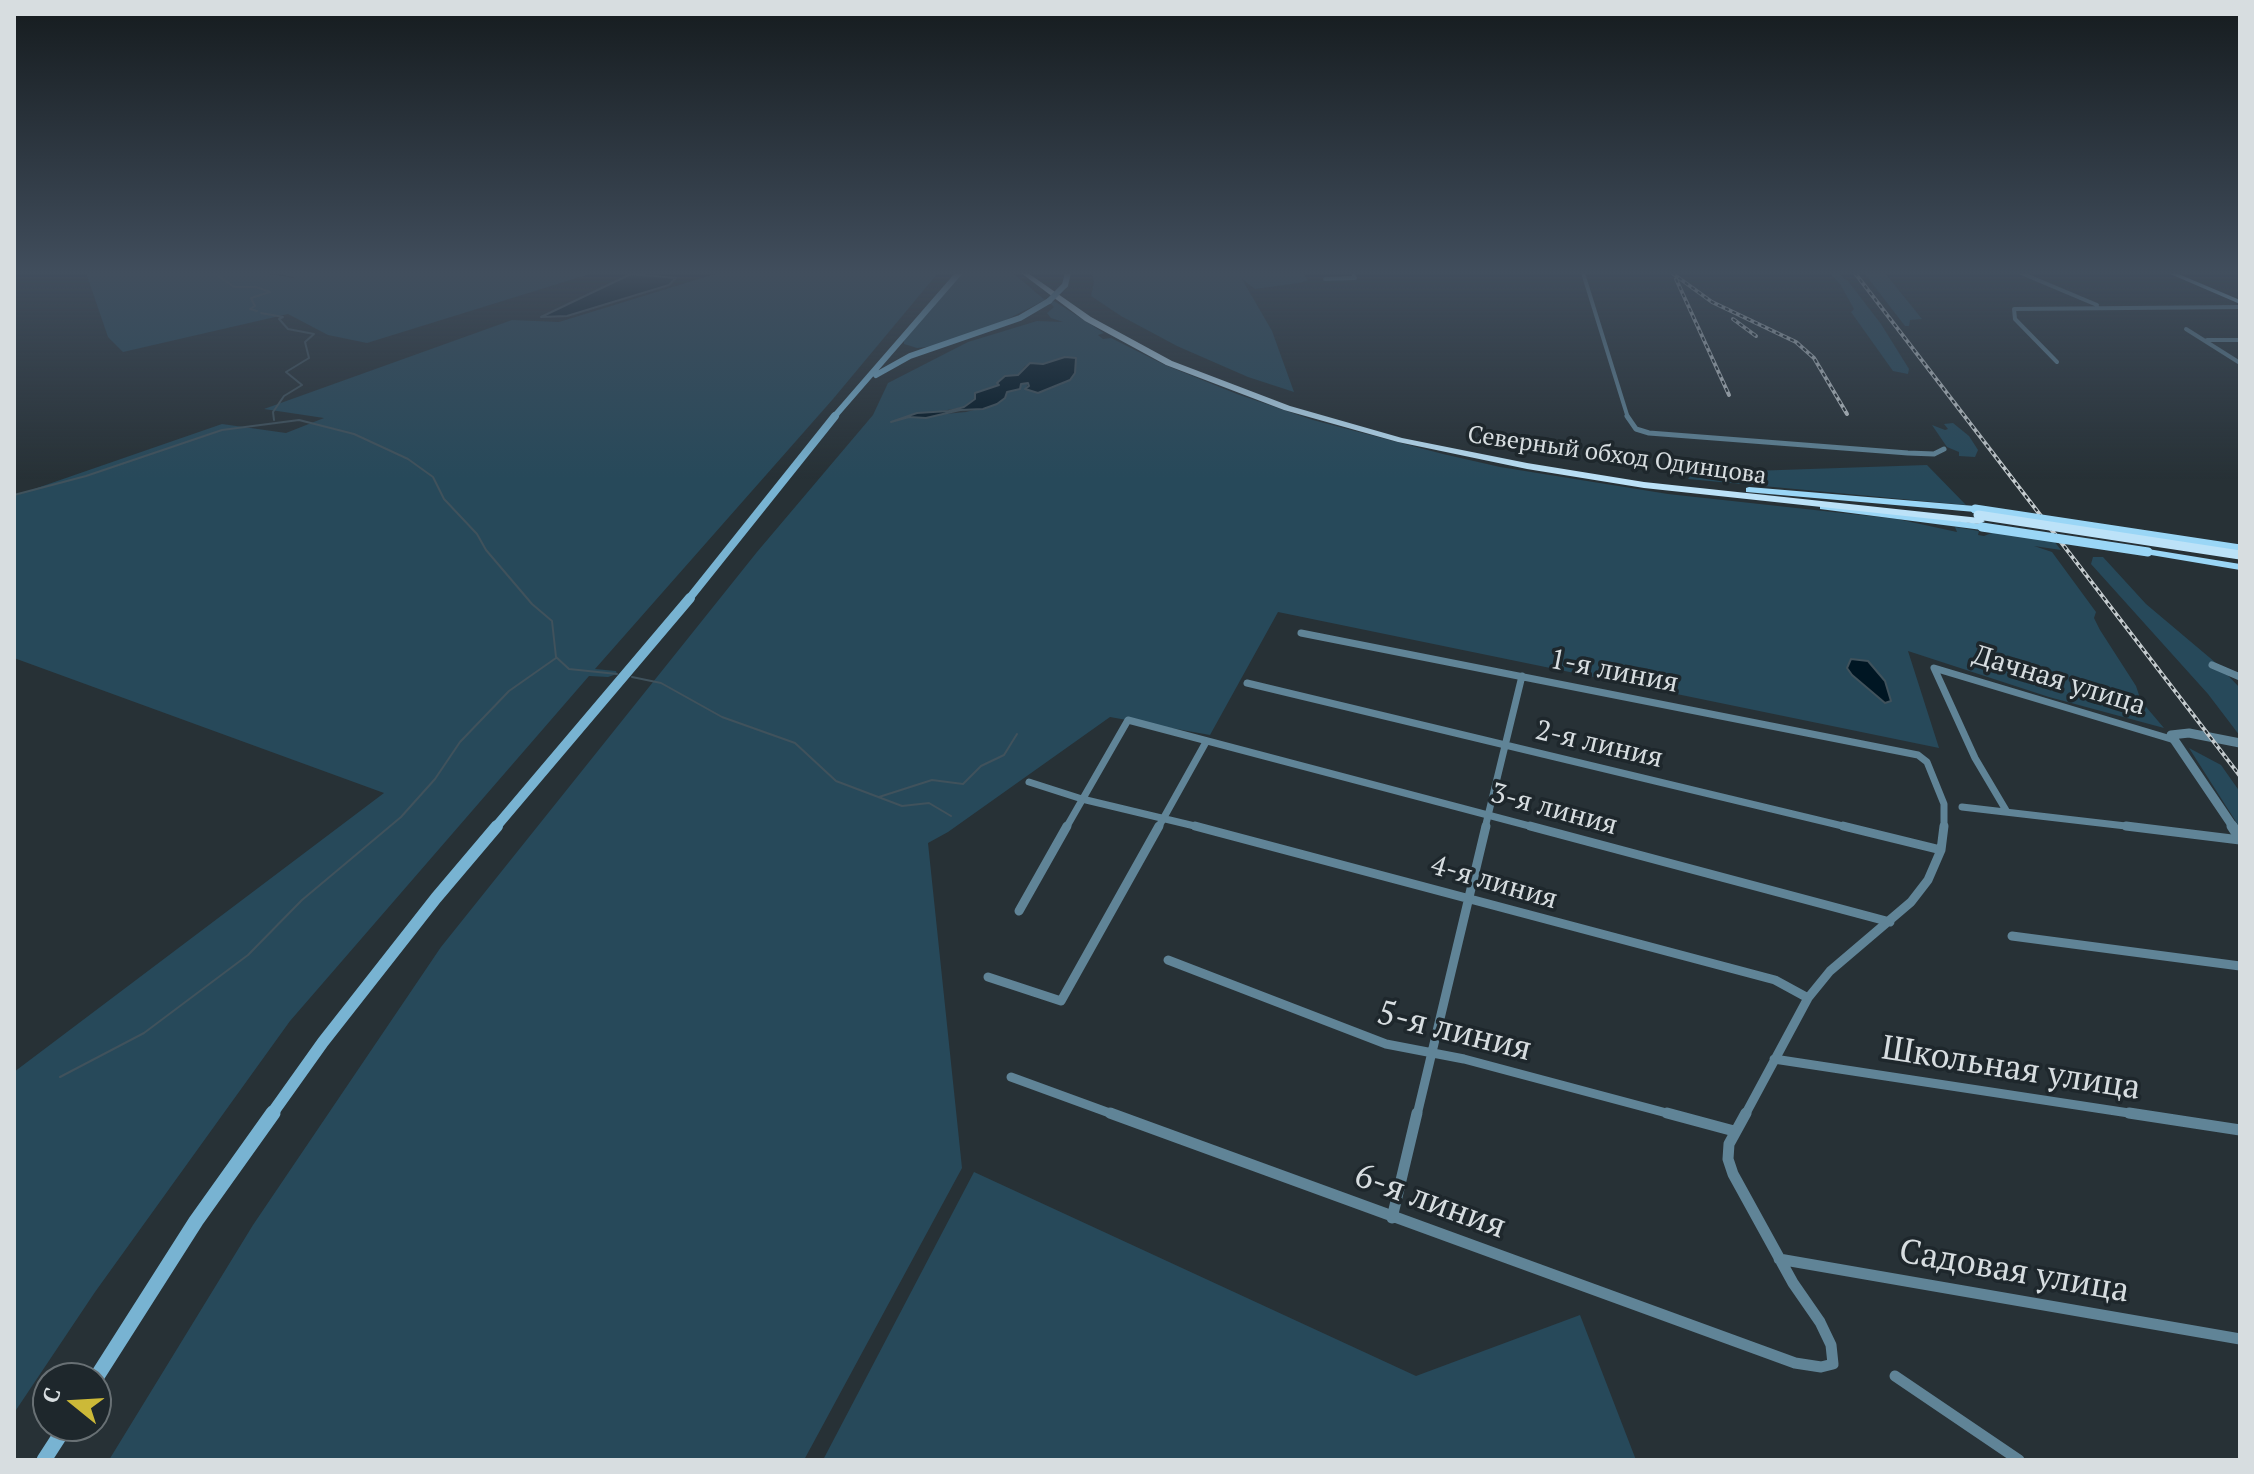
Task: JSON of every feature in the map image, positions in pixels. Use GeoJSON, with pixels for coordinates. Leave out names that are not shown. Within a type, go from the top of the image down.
{"type":"FeatureCollection","features":[{"type":"Feature","properties":{"kind":"highway","name":"Северный обход Одинцова"},"geometry":{"type":"LineString","coordinates":[[1129,342],[1237,391],[1318,418],[1422,445],[1527,466],[1751,494]]}},
{"type":"Feature","properties":{"kind":"highway","name":"Северный обход Одинцова"},"geometry":{"type":"LineString","coordinates":[[1142,342],[1219,377],[1293,404],[1406,434],[1512,457],[1751,494]]}},
{"type":"Feature","properties":{"kind":"highway"},"geometry":{"type":"LineString","coordinates":[[1979,518],[2240,558]]}},
{"type":"Feature","properties":{"kind":"main road"},"geometry":{"type":"LineString","coordinates":[[106,1362],[196,1221],[323,1042],[436,898],[674,618],[848,400],[899,342]]}},
{"type":"Feature","properties":{"kind":"main road"},"geometry":{"type":"LineString","coordinates":[[901,342],[908,348],[937,347]]}},
{"type":"Feature","properties":{"kind":"main road"},"geometry":{"type":"LineString","coordinates":[[848,400],[885,368],[952,342]]}},
{"type":"Feature","properties":{"kind":"main road"},"geometry":{"type":"LineString","coordinates":[[1751,494],[2240,549]]}},
{"type":"Feature","properties":{"kind":"main road"},"geometry":{"type":"LineString","coordinates":[[1751,494],[1979,518],[2240,567]]}},
{"type":"Feature","properties":{"kind":"main road"},"geometry":{"type":"LineString","coordinates":[[44,1460],[56,1442]]}},
{"type":"Feature","properties":{"kind":"street"},"geometry":{"type":"LineString","coordinates":[[1604,342],[1629,423],[1649,433],[1918,454],[1934,454],[1944,449]]}},
{"type":"Feature","properties":{"kind":"street"},"geometry":{"type":"LineString","coordinates":[[2037,342],[2057,362]]}},
{"type":"Feature","properties":{"kind":"street"},"geometry":{"type":"LineString","coordinates":[[2210,342],[2240,363]]}},
{"type":"Feature","properties":{"kind":"street","name":"1-я линия"},"geometry":{"type":"LineString","coordinates":[[1301,633],[1918,755],[1927,762],[1944,804],[1941,850]]}},
{"type":"Feature","properties":{"kind":"street"},"geometry":{"type":"LineString","coordinates":[[2212,665],[2240,677]]}},
{"type":"Feature","properties":{"kind":"street","name":"Дачная улица"},"geometry":{"type":"LineString","coordinates":[[2007,812],[1975,758],[1934,668],[2171,739]]}},
{"type":"Feature","properties":{"kind":"street"},"geometry":{"type":"LineString","coordinates":[[1392,1218],[1522,676]]}},
{"type":"Feature","properties":{"kind":"street","name":"2-я линия"},"geometry":{"type":"LineString","coordinates":[[1247,683],[1941,850]]}},
{"type":"Feature","properties":{"kind":"street","name":"3-я линия"},"geometry":{"type":"LineString","coordinates":[[1082,799],[1128,720],[1890,922]]}},
{"type":"Feature","properties":{"kind":"street"},"geometry":{"type":"LineString","coordinates":[[2240,743],[2177,733],[2171,735],[2240,839]]}},
{"type":"Feature","properties":{"kind":"street"},"geometry":{"type":"LineString","coordinates":[[988,977],[1061,1001],[1206,742]]}},
{"type":"Feature","properties":{"kind":"street","name":"4-я линия"},"geometry":{"type":"LineString","coordinates":[[1029,782],[1082,799],[1166,818],[1775,980],[1808,998]]}},
{"type":"Feature","properties":{"kind":"street"},"geometry":{"type":"LineString","coordinates":[[1019,911],[1082,799]]}},
{"type":"Feature","properties":{"kind":"street"},"geometry":{"type":"LineString","coordinates":[[1962,807],[2240,839]]}},
{"type":"Feature","properties":{"kind":"street"},"geometry":{"type":"LineString","coordinates":[[1779,1259],[1733,1174],[1728,1159],[1734,1131],[1808,998],[1850,951],[1890,922],[1928,880],[1941,850]]}},
{"type":"Feature","properties":{"kind":"street"},"geometry":{"type":"LineString","coordinates":[[2012,936],[2240,966]]}},
{"type":"Feature","properties":{"kind":"street","name":"5-я линия"},"geometry":{"type":"LineString","coordinates":[[1168,960],[1386,1044],[1432,1052],[1734,1131]]}},
{"type":"Feature","properties":{"kind":"street","name":"Школьная улица"},"geometry":{"type":"LineString","coordinates":[[1774,1059],[2240,1130]]}},
{"type":"Feature","properties":{"kind":"street","name":"6-я линия"},"geometry":{"type":"LineString","coordinates":[[1011,1077],[1795,1363],[1821,1367],[1833,1364],[1831,1345],[1820,1322],[1779,1259]]}},
{"type":"Feature","properties":{"kind":"street","name":"Садовая улица"},"geometry":{"type":"LineString","coordinates":[[1779,1259],[2240,1339]]}},
{"type":"Feature","properties":{"kind":"street"},"geometry":{"type":"LineString","coordinates":[[1895,1376],[2019,1460]]}},
{"type":"Feature","properties":{"kind":"shaded area"},"geometry":{"type":"Polygon","coordinates":[[[113,342],[167,342],[123,352],[113,342]]]}},
{"type":"Feature","properties":{"kind":"shaded area"},"geometry":{"type":"Polygon","coordinates":[[[451,342],[881,342],[595,669],[616,671],[617,674],[589,676],[290,1021],[48,1362],[32,1362],[32,1386],[14,1413],[14,1072],[384,793],[14,658],[14,496],[222,424],[286,433],[324,418],[264,409],[451,342]]]}},
{"type":"Feature","properties":{"kind":"shaded area"},"geometry":{"type":"Polygon","coordinates":[[[904,342],[948,342],[917,348],[904,342]]]}},
{"type":"Feature","properties":{"kind":"shaded area"},"geometry":{"type":"Polygon","coordinates":[[[968,342],[1119,342],[1165,365],[1237,394],[1313,420],[1500,467],[1668,494],[1897,519],[1957,532],[1955,527],[1979,531],[1978,535],[1984,536],[1994,532],[2054,541],[2061,550],[2034,546],[2052,552],[2096,612],[2094,618],[2100,630],[2136,686],[2141,701],[2164,728],[2049,697],[1908,651],[1939,748],[1278,612],[1210,735],[1110,717],[928,843],[962,1168],[804,1460],[109,1460],[253,1225],[441,947],[757,552],[873,415],[888,383],[968,342]],[[1063,360],[1025,366],[1018,375],[977,396],[964,407],[904,418],[966,412],[997,404],[1005,398],[1006,392],[1019,389],[1021,384],[1028,382],[1026,389],[1070,380],[1063,360]]]}},
{"type":"Feature","properties":{"kind":"shaded area"},"geometry":{"type":"Polygon","coordinates":[[[1169,342],[1276,342],[1294,392],[1248,377],[1169,342]]]}},
{"type":"Feature","properties":{"kind":"shaded area"},"geometry":{"type":"Polygon","coordinates":[[[1872,342],[1892,342],[1909,369],[1908,374],[1893,371],[1872,342]]]}},
{"type":"Feature","properties":{"kind":"shaded area"},"geometry":{"type":"Polygon","coordinates":[[[1065,357],[1076,358],[1075,373],[1070,380],[1038,393],[1025,389],[1028,383],[1021,384],[1020,389],[1007,392],[997,404],[983,409],[960,410],[926,418],[909,417],[891,422],[917,413],[964,407],[975,399],[975,393],[999,385],[997,383],[1005,376],[1018,375],[1030,363],[1043,364],[1065,357]]]}},
{"type":"Feature","properties":{"kind":"shaded area"},"geometry":{"type":"Polygon","coordinates":[[[1953,423],[1969,436],[1978,450],[1975,457],[1959,456],[1959,452],[1947,447],[1932,425],[1945,430],[1948,429],[1944,424],[1953,423]]]}},
{"type":"Feature","properties":{"kind":"shaded area"},"geometry":{"type":"Polygon","coordinates":[[[1927,465],[1966,505],[1688,479],[1693,473],[1927,465]]]}},
{"type":"Feature","properties":{"kind":"shaded area"},"geometry":{"type":"Polygon","coordinates":[[[2093,557],[2103,557],[2146,604],[2216,663],[2240,688],[2240,736],[2208,694],[2091,564],[2093,557]]]}},
{"type":"Feature","properties":{"kind":"shaded area"},"geometry":{"type":"Polygon","coordinates":[[[1851,659],[1868,661],[1885,681],[1891,701],[1885,703],[1852,675],[1847,668],[1851,659]]]}},
{"type":"Feature","properties":{"kind":"shaded area"},"geometry":{"type":"Polygon","coordinates":[[[2189,748],[2221,765],[2240,792],[2240,828],[2189,748]]]}},
{"type":"Feature","properties":{"kind":"shaded area"},"geometry":{"type":"Polygon","coordinates":[[[974,1172],[1416,1376],[1580,1315],[1636,1460],[823,1460],[974,1172]]]}},
{"type":"Feature","properties":{"kind":"waterway"},"geometry":{"type":"LineString","coordinates":[[274,420],[273,412],[284,396],[302,385],[286,372],[309,358],[305,342]]}},
{"type":"Feature","properties":{"kind":"waterway"},"geometry":{"type":"LineString","coordinates":[[14,495],[86,476],[222,430],[299,420],[354,434],[408,459],[433,477],[444,499],[477,534],[486,550],[532,604],[552,621],[556,657],[569,669],[617,674]]}},
{"type":"Feature","properties":{"kind":"waterway"},"geometry":{"type":"LineString","coordinates":[[60,1077],[144,1033],[248,955],[302,900],[401,817],[435,779],[460,742],[509,691],[556,658]]}},
{"type":"Feature","properties":{"kind":"waterway"},"geometry":{"type":"LineString","coordinates":[[632,677],[661,683],[722,717],[795,743],[836,781],[902,806],[929,803],[951,816]]}},
{"type":"Feature","properties":{"kind":"waterway"},"geometry":{"type":"LineString","coordinates":[[879,797],[932,780],[963,784],[981,766],[1004,755],[1017,734]]}},
{"type":"Feature","properties":{"kind":"railway"},"geometry":{"type":"LineString","coordinates":[[1705,342],[1729,395]]}},
{"type":"Feature","properties":{"kind":"railway"},"geometry":{"type":"LineString","coordinates":[[1796,342],[1814,358],[1847,414]]}},
{"type":"Feature","properties":{"kind":"railway"},"geometry":{"type":"LineString","coordinates":[[1908,342],[2240,776]]}}]}
